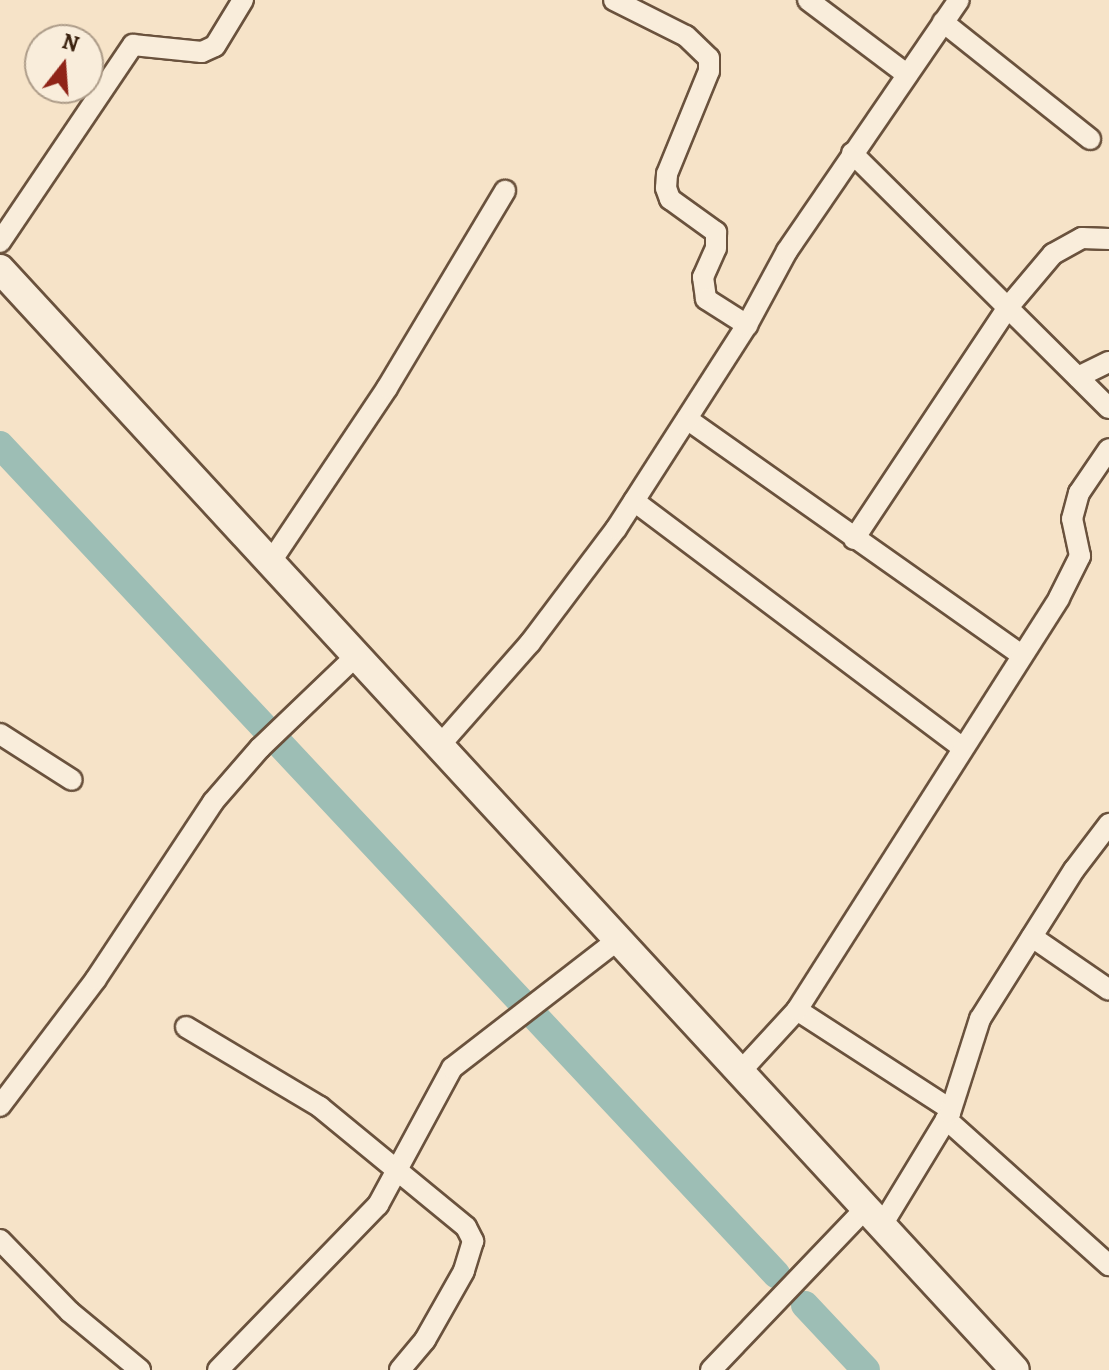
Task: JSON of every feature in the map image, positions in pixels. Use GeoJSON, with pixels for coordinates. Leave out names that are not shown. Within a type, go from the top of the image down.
{"type":"FeatureCollection","features":[{"type":"Feature","properties":{"kind":"street"},"geometry":{"type":"LineString","coordinates":[[0,242],[133,45],[202,52],[215,46],[243,0]]}},
{"type":"Feature","properties":{"kind":"street"},"geometry":{"type":"LineString","coordinates":[[614,0],[686,36],[709,58],[709,71],[667,174],[666,188],[670,199],[716,232],[716,248],[703,277],[706,299],[747,325]]}},
{"type":"Feature","properties":{"kind":"street"},"geometry":{"type":"LineString","coordinates":[[808,0],[905,73]]}},
{"type":"Feature","properties":{"kind":"street"},"geometry":{"type":"LineString","coordinates":[[441,744],[530,643],[634,501],[747,325],[787,251],[905,73],[959,0]]}},
{"type":"Feature","properties":{"kind":"street"},"geometry":{"type":"LineString","coordinates":[[943,22],[1090,139]]}},
{"type":"Feature","properties":{"kind":"street"},"geometry":{"type":"LineString","coordinates":[[852,153],[1109,408]]}},
{"type":"Feature","properties":{"kind":"street"},"geometry":{"type":"LineString","coordinates":[[272,560],[387,388],[505,191]]}},
{"type":"Feature","properties":{"kind":"street"},"geometry":{"type":"LineString","coordinates":[[854,539],[1009,306],[1065,243],[1109,239]]}},
{"type":"Feature","properties":{"kind":"street"},"geometry":{"type":"LineString","coordinates":[[0,269],[272,560],[1015,1370]]}},
{"type":"Feature","properties":{"kind":"street"},"geometry":{"type":"LineString","coordinates":[[1078,377],[1109,362]]}},
{"type":"Feature","properties":{"kind":"street"},"geometry":{"type":"LineString","coordinates":[[687,419],[1022,655]]}},
{"type":"Feature","properties":{"kind":"street"},"geometry":{"type":"LineString","coordinates":[[740,1072],[797,1010],[1077,567],[1074,508],[1109,449]]}},
{"type":"Feature","properties":{"kind":"street"},"geometry":{"type":"LineString","coordinates":[[634,501],[962,747]]}},
{"type":"Feature","properties":{"kind":"street"},"geometry":{"type":"LineString","coordinates":[[0,1106],[96,979],[213,802],[260,748],[358,654]]}},
{"type":"Feature","properties":{"kind":"street"},"geometry":{"type":"LineString","coordinates":[[0,734],[72,780]]}},
{"type":"Feature","properties":{"kind":"street"},"geometry":{"type":"LineString","coordinates":[[711,1370],[874,1216],[948,1114],[969,1042],[1032,937],[1109,824]]}},
{"type":"Feature","properties":{"kind":"street"},"geometry":{"type":"LineString","coordinates":[[1032,937],[1109,990]]}},
{"type":"Feature","properties":{"kind":"street"},"geometry":{"type":"LineString","coordinates":[[218,1370],[378,1205],[452,1068],[620,938]]}},
{"type":"Feature","properties":{"kind":"street"},"geometry":{"type":"LineString","coordinates":[[797,1010],[948,1114],[1109,1265]]}},
{"type":"Feature","properties":{"kind":"street"},"geometry":{"type":"LineString","coordinates":[[186,1027],[286,1083],[448,1211],[473,1241],[464,1271],[425,1340],[400,1370]]}},
{"type":"Feature","properties":{"kind":"street"},"geometry":{"type":"LineString","coordinates":[[0,1240],[70,1312],[140,1370]]}},
{"type":"Feature","properties":{"kind":"waterway"},"geometry":{"type":"LineString","coordinates":[[0,445],[776,1274]]}},
{"type":"Feature","properties":{"kind":"waterway"},"geometry":{"type":"LineString","coordinates":[[805,1305],[866,1370]]}}]}
